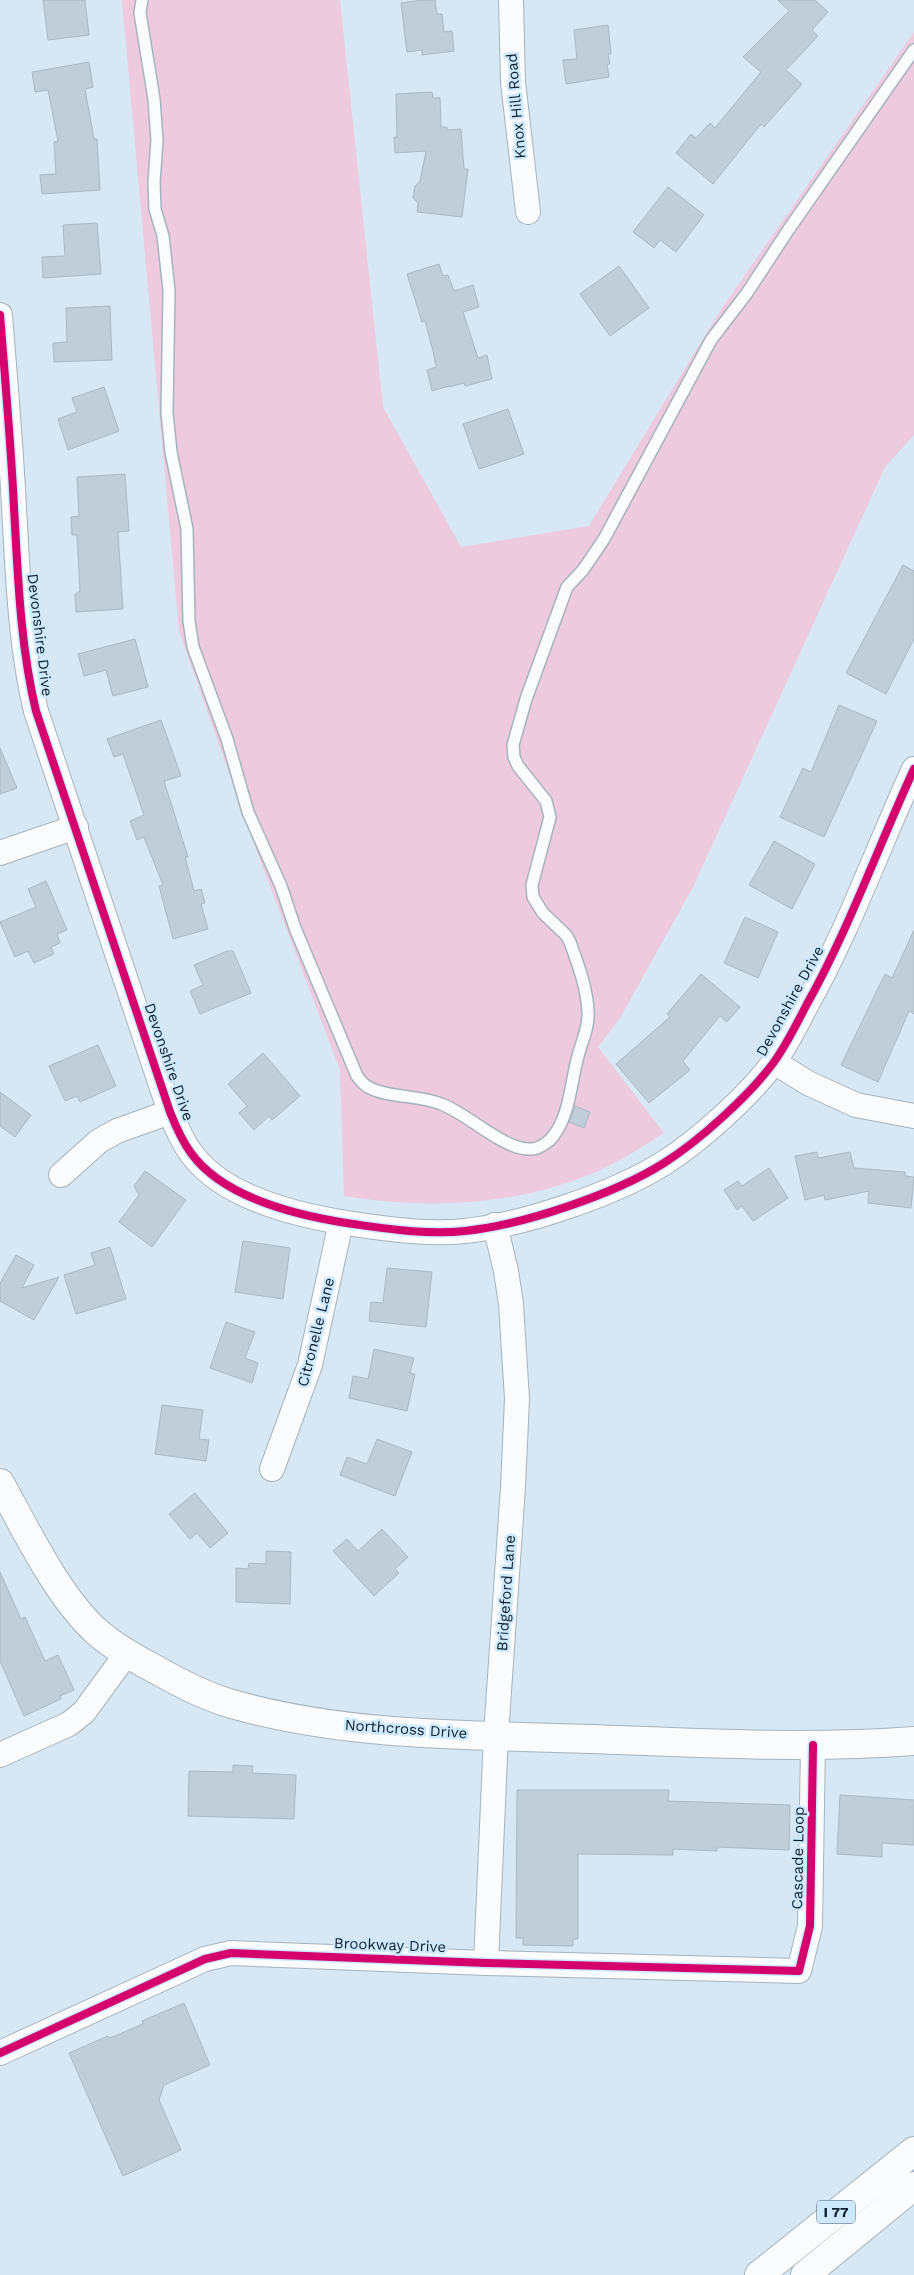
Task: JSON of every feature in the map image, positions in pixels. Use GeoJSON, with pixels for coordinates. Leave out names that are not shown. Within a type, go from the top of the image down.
{"type":"FeatureCollection","features":[{"type":"Feature","properties":{"kind":"main road","name":"Northcross Drive"},"geometry":{"type":"LineString","coordinates":[[0,1483],[72,1605],[98,1633],[183,1685],[231,1704],[296,1718],[373,1730],[676,1744],[813,1745],[914,1741]]}},
{"type":"Feature","properties":{"kind":"main road","name":"I 77"},"geometry":{"type":"LineString","coordinates":[[759,2275],[914,2151]]}},
{"type":"Feature","properties":{"kind":"main road","name":"I 77"},"geometry":{"type":"LineString","coordinates":[[805,2275],[914,2186]]}},
{"type":"Feature","properties":{"kind":"street","name":"Knox Hill Road"},"geometry":{"type":"LineString","coordinates":[[511,0],[513,82],[528,212]]}},
{"type":"Feature","properties":{"kind":"street","name":"Devonshire Drive"},"geometry":{"type":"LineString","coordinates":[[0,315],[8,535],[30,686],[36,711],[170,1112],[181,1137],[192,1155],[228,1187],[250,1197],[290,1210],[341,1222],[427,1232],[466,1231],[538,1215],[601,1194],[665,1163],[712,1126],[774,1062],[824,973],[914,769]]}},
{"type":"Feature","properties":{"kind":"street"},"geometry":{"type":"LineString","coordinates":[[0,853],[76,827]]}},
{"type":"Feature","properties":{"kind":"street"},"geometry":{"type":"LineString","coordinates":[[774,1062],[808,1083],[856,1105],[914,1116]]}},
{"type":"Feature","properties":{"kind":"street"},"geometry":{"type":"LineString","coordinates":[[61,1175],[99,1140],[117,1131],[170,1112]]}},
{"type":"Feature","properties":{"kind":"street","name":"Citronelle Lane"},"geometry":{"type":"LineString","coordinates":[[272,1468],[310,1365],[341,1222]]}},
{"type":"Feature","properties":{"kind":"street","name":"Bridgeford Lane"},"geometry":{"type":"LineString","coordinates":[[486,1963],[496,1736],[517,1399],[511,1304],[506,1271],[495,1225]]}},
{"type":"Feature","properties":{"kind":"street"},"geometry":{"type":"LineString","coordinates":[[0,1754],[69,1724],[84,1712],[127,1652]]}},
{"type":"Feature","properties":{"kind":"street","name":"Cascade Loop"},"geometry":{"type":"LineString","coordinates":[[799,1971],[810,1926],[813,1745]]}},
{"type":"Feature","properties":{"kind":"street","name":"Brookway Drive"},"geometry":{"type":"LineString","coordinates":[[0,2053],[204,1959],[232,1953],[486,1963],[799,1971]]}},
{"type":"Feature","properties":{"kind":"lane"},"geometry":{"type":"LineString","coordinates":[[142,0],[140,13],[154,99],[157,140],[154,182],[155,209],[163,236],[169,290],[167,412],[171,452],[187,529],[189,621],[193,647],[227,739],[248,812],[281,886],[295,928],[357,1076],[366,1087],[382,1092],[428,1099],[450,1107],[512,1145],[525,1149],[535,1149],[554,1135],[571,1089],[588,1024],[586,992],[570,942],[566,935],[543,913],[533,896],[532,885],[549,827],[550,817],[546,801],[518,766],[514,758],[513,745],[526,699],[567,587],[583,570],[604,539],[711,340],[747,293],[914,50]]}},
{"type":"Feature","properties":{"kind":"shaded area"},"geometry":{"type":"Polygon","coordinates":[[[122,0],[340,0],[383,407],[461,547],[589,526],[720,311],[914,32],[914,435],[885,467],[693,887],[620,1018],[598,1047],[664,1133],[598,1171],[536,1192],[473,1202],[409,1203],[344,1196],[340,1070],[254,844],[179,631],[122,0]]]}},
{"type":"Feature","properties":{"kind":"building"},"geometry":{"type":"Polygon","coordinates":[[[43,0],[85,0],[89,35],[48,40],[43,0]]]}},
{"type":"Feature","properties":{"kind":"building"},"geometry":{"type":"Polygon","coordinates":[[[435,0],[437,14],[442,14],[444,32],[452,31],[454,51],[422,55],[422,50],[407,52],[401,3],[435,0]]]}},
{"type":"Feature","properties":{"kind":"building"},"geometry":{"type":"Polygon","coordinates":[[[778,0],[815,0],[828,12],[812,30],[818,36],[786,70],[802,84],[764,127],[761,124],[713,184],[676,153],[691,134],[696,138],[710,123],[715,128],[761,72],[743,57],[789,11],[778,0]]]}},
{"type":"Feature","properties":{"kind":"building"},"geometry":{"type":"Polygon","coordinates":[[[608,25],[611,54],[608,54],[610,64],[607,64],[609,77],[566,84],[563,60],[577,59],[574,30],[608,25]]]}},
{"type":"Feature","properties":{"kind":"building"},"geometry":{"type":"Polygon","coordinates":[[[89,62],[93,87],[85,89],[94,139],[97,139],[100,190],[42,194],[40,175],[56,174],[54,142],[58,141],[48,90],[35,92],[32,72],[89,62]]]}},
{"type":"Feature","properties":{"kind":"building"},"geometry":{"type":"Polygon","coordinates":[[[432,92],[433,98],[440,98],[441,127],[447,127],[447,130],[461,129],[464,169],[468,169],[462,217],[417,212],[418,203],[413,198],[415,186],[420,181],[426,151],[395,153],[394,137],[397,137],[396,94],[432,92]]]}},
{"type":"Feature","properties":{"kind":"building"},"geometry":{"type":"Polygon","coordinates":[[[668,187],[704,215],[676,252],[660,240],[654,248],[633,232],[668,187]]]}},
{"type":"Feature","properties":{"kind":"building"},"geometry":{"type":"Polygon","coordinates":[[[97,223],[101,274],[43,278],[42,257],[65,256],[63,225],[97,223]]]}},
{"type":"Feature","properties":{"kind":"building"},"geometry":{"type":"Polygon","coordinates":[[[439,264],[443,276],[448,275],[454,291],[473,285],[479,307],[463,312],[478,358],[487,355],[492,379],[465,386],[464,383],[449,386],[432,391],[427,370],[436,367],[433,351],[425,321],[422,322],[407,274],[439,264]]]}},
{"type":"Feature","properties":{"kind":"building"},"geometry":{"type":"Polygon","coordinates":[[[619,266],[649,308],[610,336],[580,294],[619,266]]]}},
{"type":"Feature","properties":{"kind":"building"},"geometry":{"type":"Polygon","coordinates":[[[110,306],[112,360],[54,362],[53,343],[67,342],[66,308],[110,306]]]}},
{"type":"Feature","properties":{"kind":"building"},"geometry":{"type":"Polygon","coordinates":[[[104,387],[119,431],[68,450],[58,419],[77,412],[72,398],[104,387]]]}},
{"type":"Feature","properties":{"kind":"building"},"geometry":{"type":"Polygon","coordinates":[[[508,409],[524,454],[479,469],[463,424],[508,409]]]}},
{"type":"Feature","properties":{"kind":"building"},"geometry":{"type":"Polygon","coordinates":[[[125,474],[129,531],[118,532],[123,609],[76,612],[75,594],[80,591],[77,535],[72,535],[71,517],[79,516],[77,477],[125,474]]]}},
{"type":"Feature","properties":{"kind":"building"},"geometry":{"type":"Polygon","coordinates":[[[903,565],[914,571],[914,639],[886,694],[846,673],[903,565]]]}},
{"type":"Feature","properties":{"kind":"building"},"geometry":{"type":"Polygon","coordinates":[[[135,639],[148,687],[113,696],[106,670],[84,676],[78,654],[135,639]]]}},
{"type":"Feature","properties":{"kind":"building"},"geometry":{"type":"Polygon","coordinates":[[[839,705],[877,721],[824,837],[780,817],[803,768],[811,772],[839,705]]]}},
{"type":"Feature","properties":{"kind":"building"},"geometry":{"type":"Polygon","coordinates":[[[161,720],[181,776],[164,781],[188,857],[185,857],[194,891],[201,889],[205,903],[201,904],[208,929],[173,939],[159,886],[163,885],[144,837],[137,840],[130,821],[144,815],[123,754],[114,757],[107,739],[161,720]]]}},
{"type":"Feature","properties":{"kind":"building"},"geometry":{"type":"Polygon","coordinates":[[[0,748],[17,788],[0,794],[0,748]]]}},
{"type":"Feature","properties":{"kind":"building"},"geometry":{"type":"Polygon","coordinates":[[[774,841],[815,864],[792,909],[749,885],[774,841]]]}},
{"type":"Feature","properties":{"kind":"building"},"geometry":{"type":"Polygon","coordinates":[[[46,881],[67,930],[57,934],[60,943],[51,947],[54,954],[34,963],[28,951],[15,957],[0,922],[36,907],[28,889],[46,881]]]}},
{"type":"Feature","properties":{"kind":"building"},"geometry":{"type":"Polygon","coordinates":[[[745,917],[778,932],[758,978],[724,963],[745,917]]]}},
{"type":"Feature","properties":{"kind":"building"},"geometry":{"type":"Polygon","coordinates":[[[914,930],[914,1014],[909,1011],[878,1082],[841,1065],[885,974],[892,978],[914,930]]]}},
{"type":"Feature","properties":{"kind":"building"},"geometry":{"type":"Polygon","coordinates":[[[227,951],[233,951],[251,993],[200,1014],[190,991],[203,985],[194,965],[227,951]]]}},
{"type":"Feature","properties":{"kind":"building"},"geometry":{"type":"Polygon","coordinates":[[[701,974],[740,1007],[727,1022],[720,1016],[683,1061],[690,1070],[649,1103],[616,1064],[670,1017],[667,1014],[701,974]]]}},
{"type":"Feature","properties":{"kind":"building"},"geometry":{"type":"Polygon","coordinates":[[[98,1045],[116,1086],[80,1102],[77,1096],[65,1101],[49,1066],[98,1045]]]}},
{"type":"Feature","properties":{"kind":"building"},"geometry":{"type":"Polygon","coordinates":[[[263,1053],[300,1096],[272,1120],[269,1116],[254,1130],[239,1113],[247,1106],[228,1084],[263,1053]]]}},
{"type":"Feature","properties":{"kind":"building"},"geometry":{"type":"Polygon","coordinates":[[[0,1092],[31,1115],[15,1137],[0,1126],[0,1092]]]}},
{"type":"Feature","properties":{"kind":"building"},"geometry":{"type":"Polygon","coordinates":[[[575,1106],[590,1112],[584,1128],[569,1122],[575,1106]]]}},
{"type":"Feature","properties":{"kind":"building"},"geometry":{"type":"Polygon","coordinates":[[[817,1152],[818,1158],[850,1152],[854,1168],[905,1172],[905,1176],[914,1177],[911,1208],[868,1203],[869,1191],[825,1200],[824,1195],[805,1200],[795,1156],[817,1152]]]}},
{"type":"Feature","properties":{"kind":"building"},"geometry":{"type":"Polygon","coordinates":[[[769,1168],[788,1198],[753,1221],[742,1206],[737,1210],[724,1190],[738,1181],[742,1186],[769,1168]]]}},
{"type":"Feature","properties":{"kind":"building"},"geometry":{"type":"Polygon","coordinates":[[[145,1171],[186,1200],[152,1247],[119,1222],[139,1195],[134,1186],[145,1171]]]}},
{"type":"Feature","properties":{"kind":"building"},"geometry":{"type":"Polygon","coordinates":[[[243,1241],[290,1248],[283,1299],[235,1292],[243,1241]]]}},
{"type":"Feature","properties":{"kind":"building"},"geometry":{"type":"Polygon","coordinates":[[[110,1247],[126,1299],[76,1314],[64,1275],[95,1265],[91,1253],[110,1247]]]}},
{"type":"Feature","properties":{"kind":"building"},"geometry":{"type":"Polygon","coordinates":[[[16,1255],[34,1265],[22,1288],[59,1277],[34,1320],[0,1301],[0,1283],[16,1255]]]}},
{"type":"Feature","properties":{"kind":"building"},"geometry":{"type":"Polygon","coordinates":[[[387,1268],[432,1272],[426,1327],[369,1321],[371,1302],[383,1303],[387,1268]]]}},
{"type":"Feature","properties":{"kind":"building"},"geometry":{"type":"Polygon","coordinates":[[[226,1322],[255,1332],[245,1358],[258,1363],[252,1383],[210,1368],[226,1322]]]}},
{"type":"Feature","properties":{"kind":"building"},"geometry":{"type":"Polygon","coordinates":[[[374,1349],[414,1358],[410,1373],[415,1374],[407,1411],[349,1398],[353,1376],[368,1379],[374,1349]]]}},
{"type":"Feature","properties":{"kind":"building"},"geometry":{"type":"Polygon","coordinates":[[[162,1405],[203,1410],[199,1439],[209,1440],[206,1461],[155,1454],[162,1405]]]}},
{"type":"Feature","properties":{"kind":"building"},"geometry":{"type":"Polygon","coordinates":[[[377,1439],[412,1452],[395,1496],[340,1475],[347,1457],[367,1464],[377,1439]]]}},
{"type":"Feature","properties":{"kind":"building"},"geometry":{"type":"Polygon","coordinates":[[[195,1493],[228,1533],[210,1548],[197,1533],[190,1539],[169,1514],[195,1493]]]}},
{"type":"Feature","properties":{"kind":"building"},"geometry":{"type":"Polygon","coordinates":[[[382,1529],[408,1557],[395,1569],[399,1573],[374,1596],[333,1551],[347,1539],[358,1551],[382,1529]]]}},
{"type":"Feature","properties":{"kind":"building"},"geometry":{"type":"Polygon","coordinates":[[[266,1551],[291,1552],[290,1604],[236,1602],[236,1568],[248,1569],[249,1563],[266,1564],[266,1551]]]}},
{"type":"Feature","properties":{"kind":"building"},"geometry":{"type":"Polygon","coordinates":[[[0,1572],[21,1619],[25,1617],[45,1661],[58,1655],[74,1690],[60,1696],[61,1699],[24,1716],[0,1661],[0,1572]]]}},
{"type":"Feature","properties":{"kind":"building"},"geometry":{"type":"Polygon","coordinates":[[[233,1765],[253,1766],[252,1773],[296,1775],[294,1819],[188,1816],[189,1771],[233,1772],[233,1765]]]}},
{"type":"Feature","properties":{"kind":"building"},"geometry":{"type":"Polygon","coordinates":[[[517,1790],[669,1790],[668,1801],[790,1805],[789,1850],[717,1847],[717,1851],[673,1849],[673,1855],[578,1854],[578,1939],[573,1939],[573,1946],[523,1945],[523,1938],[516,1938],[517,1790]]]}},
{"type":"Feature","properties":{"kind":"building"},"geometry":{"type":"Polygon","coordinates":[[[840,1795],[914,1800],[914,1845],[882,1843],[882,1857],[837,1854],[840,1795]]]}},
{"type":"Feature","properties":{"kind":"building"},"geometry":{"type":"Polygon","coordinates":[[[184,2003],[210,2065],[164,2085],[159,2100],[181,2150],[123,2176],[69,2053],[108,2036],[110,2038],[143,2024],[142,2021],[184,2003]]]}},
{"type":"Feature","properties":{"kind":"cycle path"},"geometry":{"type":"LineString","coordinates":[[0,315],[23,635],[36,711],[170,1112],[182,1139],[205,1169],[243,1194],[287,1210],[332,1221],[409,1231],[465,1231],[488,1228],[541,1215],[595,1197],[644,1175],[664,1163],[693,1143],[738,1103],[764,1075],[788,1041],[850,917],[914,769]]}},
{"type":"Feature","properties":{"kind":"cycle path"},"geometry":{"type":"LineString","coordinates":[[0,2053],[205,1959],[231,1953],[486,1963],[799,1971],[810,1926],[813,1745]]}}]}
